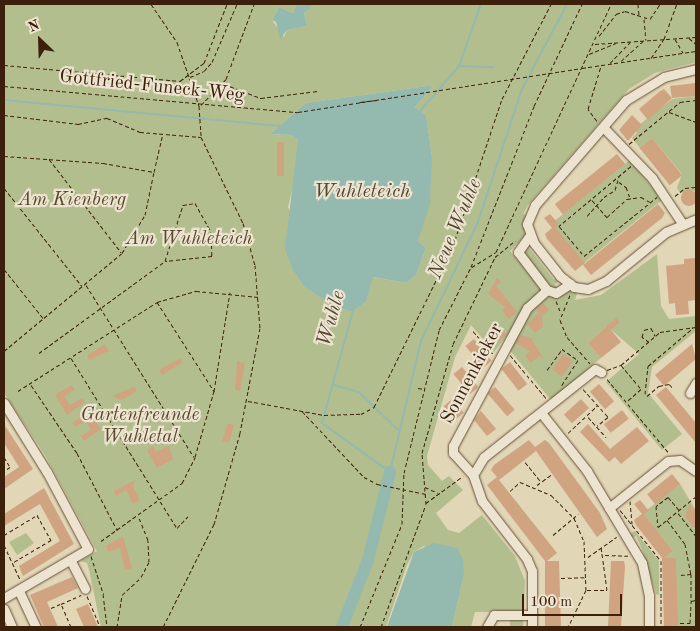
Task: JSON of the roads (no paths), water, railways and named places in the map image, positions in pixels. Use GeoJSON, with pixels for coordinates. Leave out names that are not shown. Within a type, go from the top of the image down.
{"type":"FeatureCollection","features":[{"type":"Feature","properties":{"kind":"street"},"geometry":{"type":"LineString","coordinates":[[696,69],[648,84],[626,100],[535,205],[527,224],[530,235],[572,285],[588,288],[606,281],[682,223],[696,219]]}},
{"type":"Feature","properties":{"kind":"street"},"geometry":{"type":"LineString","coordinates":[[603,127],[637,161],[682,223]]}},
{"type":"Feature","properties":{"kind":"street"},"geometry":{"type":"LineString","coordinates":[[530,235],[520,245],[518,252],[550,292]]}},
{"type":"Feature","properties":{"kind":"street","name":"Sonnenkieker"},"geometry":{"type":"LineString","coordinates":[[468,471],[453,446],[526,308],[550,292],[572,285]]}},
{"type":"Feature","properties":{"kind":"street"},"geometry":{"type":"LineString","coordinates":[[532,627],[532,571],[527,560],[482,501],[468,471],[578,384],[598,371]]}},
{"type":"Feature","properties":{"kind":"street"},"geometry":{"type":"LineString","coordinates":[[690,393],[696,383]]}},
{"type":"Feature","properties":{"kind":"street"},"geometry":{"type":"LineString","coordinates":[[4,402],[29,441],[88,549],[4,598]]}},
{"type":"Feature","properties":{"kind":"street"},"geometry":{"type":"LineString","coordinates":[[542,414],[562,439],[609,508],[642,563],[649,595],[649,627]]}},
{"type":"Feature","properties":{"kind":"street"},"geometry":{"type":"LineString","coordinates":[[609,508],[672,460],[680,460],[696,470]]}},
{"type":"Feature","properties":{"kind":"street"},"geometry":{"type":"LineString","coordinates":[[70,561],[85,591]]}},
{"type":"Feature","properties":{"kind":"street"},"geometry":{"type":"LineString","coordinates":[[21,588],[36,627]]}},
{"type":"Feature","properties":{"kind":"street"},"geometry":{"type":"LineString","coordinates":[[4,609],[12,627]]}},
{"type":"Feature","properties":{"kind":"street"},"geometry":{"type":"LineString","coordinates":[[487,627],[494,615],[532,615]]}},
{"type":"Feature","properties":{"kind":"water"},"geometry":{"type":"Polygon","coordinates":[[[297,4],[316,4],[304,13],[307,26],[287,30],[280,39],[276,22],[272,20],[279,7],[293,13],[297,4]]]}},
{"type":"Feature","properties":{"kind":"water","name":"Wuhleteich"},"geometry":{"type":"Polygon","coordinates":[[[434,85],[415,107],[426,115],[432,156],[430,204],[418,241],[426,248],[416,275],[406,283],[373,277],[366,302],[352,312],[333,305],[305,287],[293,270],[285,249],[298,140],[292,135],[270,134],[306,103],[434,85]]]}},
{"type":"Feature","properties":{"kind":"water"},"geometry":{"type":"Polygon","coordinates":[[[434,543],[457,548],[463,560],[464,575],[452,627],[387,627],[414,552],[434,543]]]}},
{"type":"Feature","properties":{"kind":"waterway","name":"Wuhle"},"geometry":{"type":"LineString","coordinates":[[417,115],[459,66],[481,4]]}},
{"type":"Feature","properties":{"kind":"waterway","name":"Neue Wuhle"},"geometry":{"type":"LineString","coordinates":[[353,311],[322,423],[390,472],[421,341],[478,222],[522,89],[567,4]]}},
{"type":"Feature","properties":{"kind":"waterway"},"geometry":{"type":"LineString","coordinates":[[459,66],[494,67]]}},
{"type":"Feature","properties":{"kind":"waterway"},"geometry":{"type":"LineString","coordinates":[[4,100],[280,126]]}},
{"type":"Feature","properties":{"kind":"waterway"},"geometry":{"type":"LineString","coordinates":[[334,385],[359,392],[398,430]]}},
{"type":"Feature","properties":{"kind":"waterway","name":"Wuhle"},"geometry":{"type":"LineString","coordinates":[[342,627],[368,560],[390,472]]}},
{"type":"Feature","properties":{"kind":"waterway"},"geometry":{"type":"LineString","coordinates":[[4,551],[4,557]]}},
{"type":"Feature","properties":{"kind":"park label","name":"Am Kienberg"},"geometry":{"type":"Point","coordinates":[72,201]}},
{"type":"Feature","properties":{"kind":"park label","name":"Am Wuhleteich"},"geometry":{"type":"Point","coordinates":[189,240]}},
{"type":"Feature","properties":{"kind":"park label","name":"Gartenfreunde Wuhletal"},"geometry":{"type":"Point","coordinates":[140,427]}}]}
